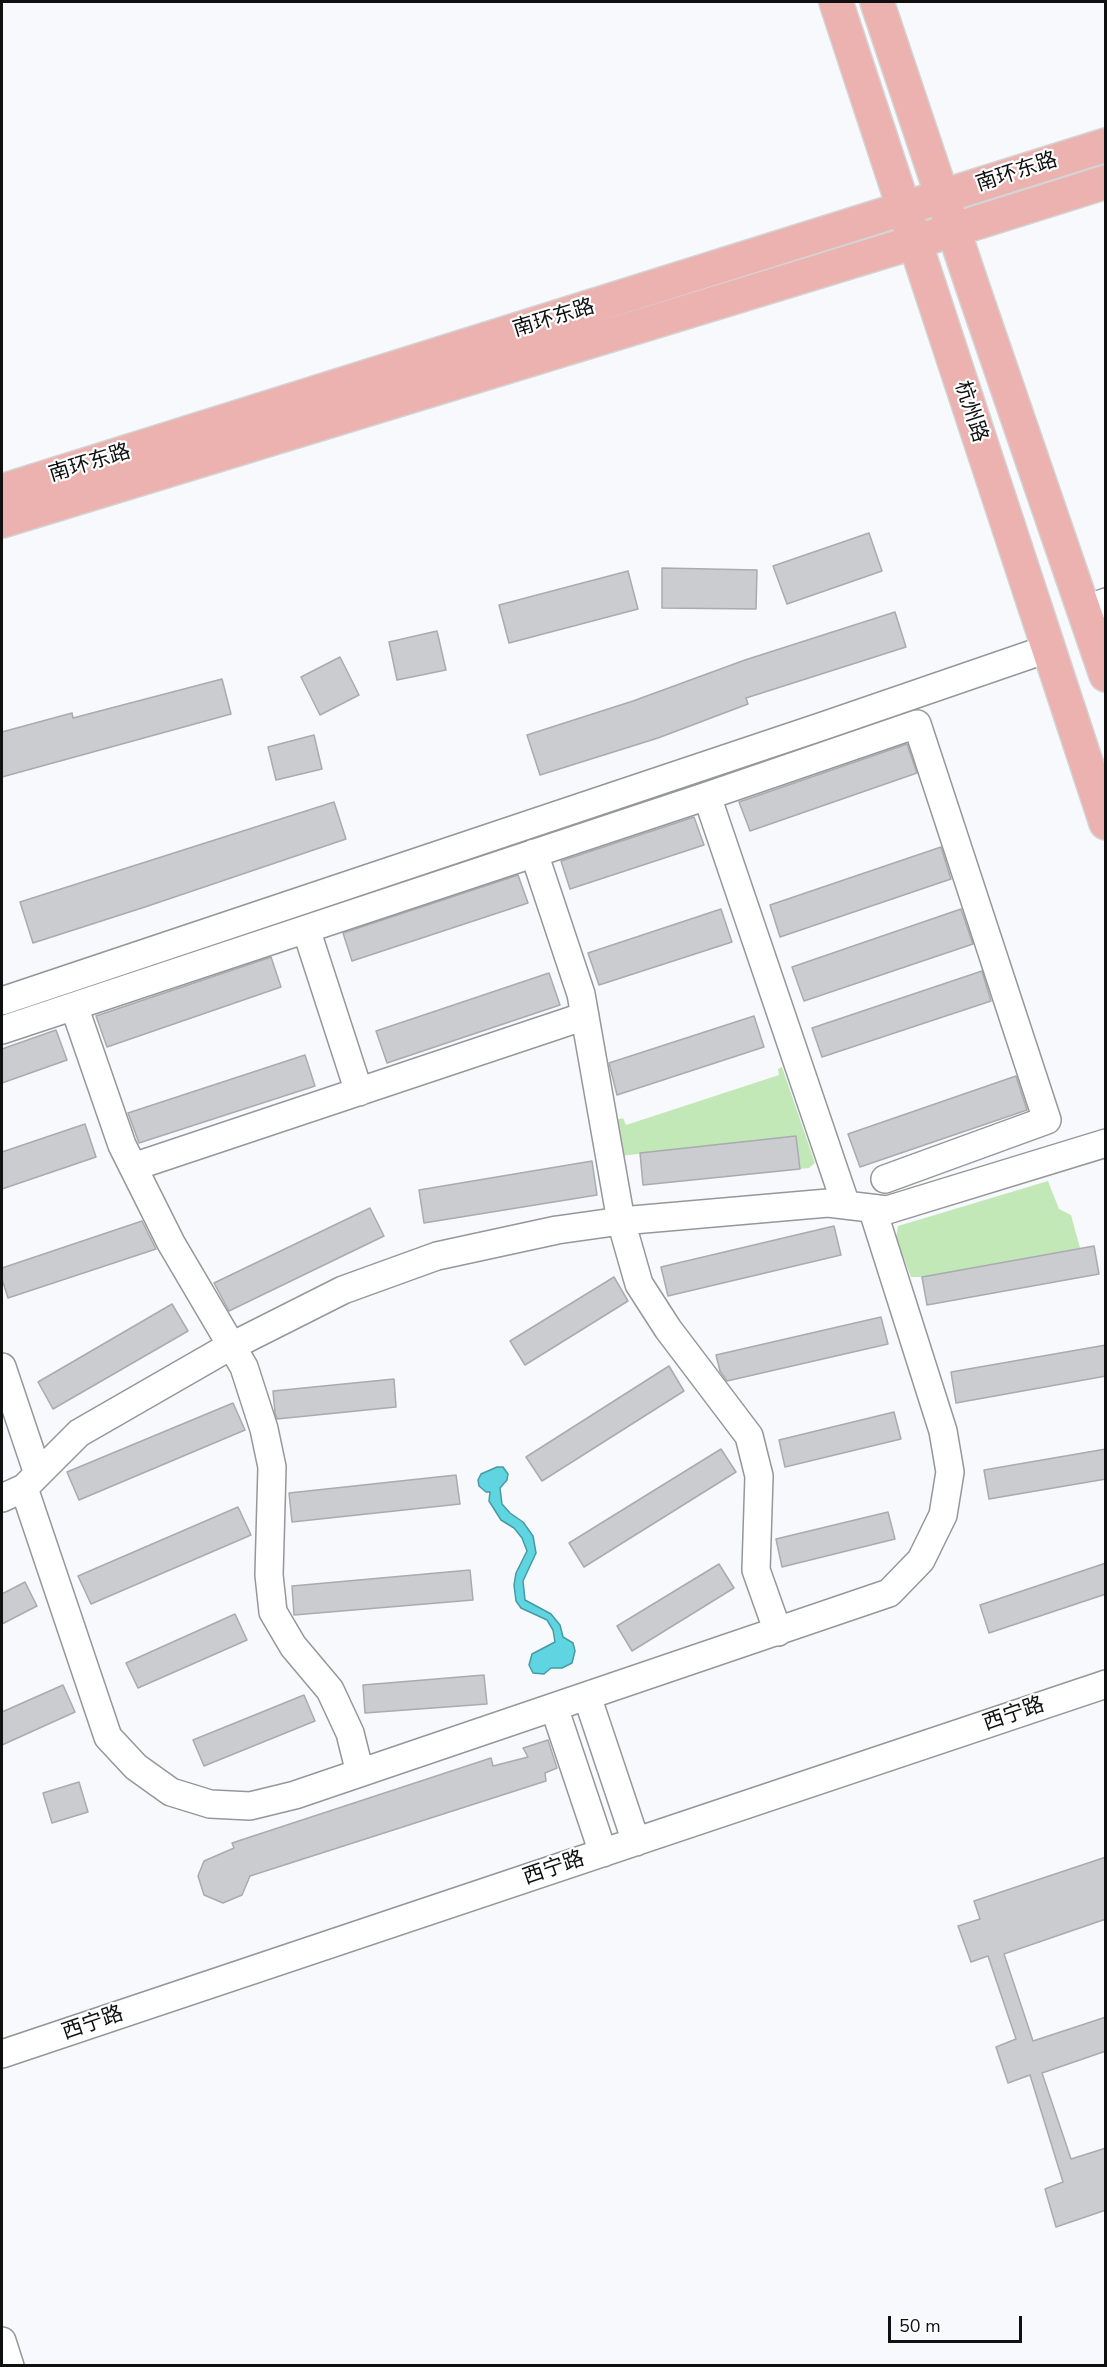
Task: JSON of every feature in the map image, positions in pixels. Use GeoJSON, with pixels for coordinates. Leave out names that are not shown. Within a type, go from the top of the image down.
{"type":"FeatureCollection","features":[{"type":"Feature","properties":{"kind":"main road","name":"杭州路"},"geometry":{"type":"LineString","coordinates":[[836,2],[1106,823]]}},
{"type":"Feature","properties":{"kind":"main road","name":"杭州路"},"geometry":{"type":"LineString","coordinates":[[877,2],[953,230],[1095,606],[1106,675]]}},
{"type":"Feature","properties":{"kind":"main road","name":"南环东路"},"geometry":{"type":"LineString","coordinates":[[2,491],[1106,145]]}},
{"type":"Feature","properties":{"kind":"main road","name":"南环东路"},"geometry":{"type":"LineString","coordinates":[[2,521],[1106,182]]}},
{"type":"Feature","properties":{"kind":"street"},"geometry":{"type":"LineString","coordinates":[[2,1001],[1047,649]]}},
{"type":"Feature","properties":{"kind":"street"},"geometry":{"type":"LineString","coordinates":[[2,1030],[534,854],[917,724],[1047,1120],[885,1179]]}},
{"type":"Feature","properties":{"kind":"street"},"geometry":{"type":"LineString","coordinates":[[707,796],[846,1205]]}},
{"type":"Feature","properties":{"kind":"street"},"geometry":{"type":"LineString","coordinates":[[534,854],[581,994],[621,1221],[639,1284],[668,1329],[749,1436],[759,1476],[756,1570],[778,1632]]}},
{"type":"Feature","properties":{"kind":"street"},"geometry":{"type":"LineString","coordinates":[[306,929],[359,1092]]}},
{"type":"Feature","properties":{"kind":"street"},"geometry":{"type":"LineString","coordinates":[[74,1006],[122,1145],[171,1243],[230,1347],[244,1367],[264,1429],[272,1467],[269,1575],[273,1612],[292,1646],[330,1690],[350,1733],[360,1773]]}},
{"type":"Feature","properties":{"kind":"street"},"geometry":{"type":"LineString","coordinates":[[133,1167],[585,1016]]}},
{"type":"Feature","properties":{"kind":"street"},"geometry":{"type":"LineString","coordinates":[[2,1367],[21,1487],[108,1737],[136,1767],[171,1792],[210,1804],[250,1806],[295,1795],[889,1593],[921,1560],[943,1515],[950,1472],[943,1431],[874,1214],[1106,1143]]}},
{"type":"Feature","properties":{"kind":"street"},"geometry":{"type":"LineString","coordinates":[[21,1487],[79,1433],[230,1347],[343,1290],[437,1256],[557,1230],[621,1221],[828,1203],[887,1210]]}},
{"type":"Feature","properties":{"kind":"street","name":"西宁路"},"geometry":{"type":"LineString","coordinates":[[2,2054],[1106,1684]]}},
{"type":"Feature","properties":{"kind":"street"},"geometry":{"type":"LineString","coordinates":[[587,1696],[636,1842]]}},
{"type":"Feature","properties":{"kind":"street"},"geometry":{"type":"LineString","coordinates":[[554,1707],[603,1853]]}},
{"type":"Feature","properties":{"kind":"street"},"geometry":{"type":"LineString","coordinates":[[2,2342],[10,2366]]}},
{"type":"Feature","properties":{"kind":"green space"},"geometry":{"type":"Polygon","coordinates":[[[782,1067],[815,1163],[809,1168],[800,1169],[796,1136],[620,1156],[612,1121],[623,1118],[626,1125],[779,1075],[778,1069],[782,1067]]]}},
{"type":"Feature","properties":{"kind":"green space"},"geometry":{"type":"Polygon","coordinates":[[[1048,1181],[1059,1209],[1071,1215],[1080,1248],[922,1277],[911,1277],[896,1238],[898,1226],[1048,1181]]]}},
{"type":"Feature","properties":{"kind":"water"},"geometry":{"type":"Polygon","coordinates":[[[497,1467],[503,1467],[508,1474],[507,1480],[500,1488],[502,1504],[523,1522],[533,1536],[536,1553],[523,1581],[525,1600],[551,1614],[560,1625],[563,1637],[573,1643],[575,1651],[572,1663],[562,1668],[551,1668],[544,1674],[533,1673],[529,1665],[532,1654],[555,1642],[553,1630],[547,1620],[521,1608],[516,1601],[514,1585],[516,1573],[527,1551],[522,1538],[514,1528],[501,1520],[489,1501],[490,1492],[486,1492],[479,1486],[478,1480],[481,1474],[497,1467]]]}},
{"type":"Feature","properties":{"kind":"building"},"geometry":{"type":"Polygon","coordinates":[[[869,533],[882,571],[787,604],[773,566],[869,533]]]}},
{"type":"Feature","properties":{"kind":"building"},"geometry":{"type":"Polygon","coordinates":[[[662,568],[757,570],[756,609],[662,608],[662,568]]]}},
{"type":"Feature","properties":{"kind":"building"},"geometry":{"type":"Polygon","coordinates":[[[628,571],[638,609],[509,643],[499,605],[628,571]]]}},
{"type":"Feature","properties":{"kind":"building"},"geometry":{"type":"Polygon","coordinates":[[[895,612],[906,647],[746,698],[748,704],[658,738],[540,775],[527,735],[633,701],[745,660],[895,612]]]}},
{"type":"Feature","properties":{"kind":"building"},"geometry":{"type":"Polygon","coordinates":[[[437,631],[446,670],[397,680],[389,642],[437,631]]]}},
{"type":"Feature","properties":{"kind":"building"},"geometry":{"type":"Polygon","coordinates":[[[340,657],[359,695],[320,715],[301,677],[340,657]]]}},
{"type":"Feature","properties":{"kind":"building"},"geometry":{"type":"Polygon","coordinates":[[[222,679],[231,714],[2,777],[2,732],[72,713],[73,718],[222,679]]]}},
{"type":"Feature","properties":{"kind":"building"},"geometry":{"type":"Polygon","coordinates":[[[314,735],[322,769],[276,780],[268,747],[314,735]]]}},
{"type":"Feature","properties":{"kind":"building"},"geometry":{"type":"Polygon","coordinates":[[[907,744],[917,773],[750,831],[739,802],[907,744]]]}},
{"type":"Feature","properties":{"kind":"building"},"geometry":{"type":"Polygon","coordinates":[[[334,802],[346,839],[33,943],[20,902],[334,802]]]}},
{"type":"Feature","properties":{"kind":"building"},"geometry":{"type":"Polygon","coordinates":[[[694,817],[704,845],[570,889],[561,861],[694,817]]]}},
{"type":"Feature","properties":{"kind":"building"},"geometry":{"type":"Polygon","coordinates":[[[941,847],[951,879],[780,937],[770,905],[941,847]]]}},
{"type":"Feature","properties":{"kind":"building"},"geometry":{"type":"Polygon","coordinates":[[[518,875],[528,903],[352,961],[343,933],[518,875]]]}},
{"type":"Feature","properties":{"kind":"building"},"geometry":{"type":"Polygon","coordinates":[[[721,909],[732,942],[599,985],[588,953],[721,909]]]}},
{"type":"Feature","properties":{"kind":"building"},"geometry":{"type":"Polygon","coordinates":[[[961,909],[973,944],[804,1001],[792,967],[961,909]]]}},
{"type":"Feature","properties":{"kind":"building"},"geometry":{"type":"Polygon","coordinates":[[[271,957],[281,987],[107,1047],[96,1016],[271,957]]]}},
{"type":"Feature","properties":{"kind":"building"},"geometry":{"type":"Polygon","coordinates":[[[982,971],[991,1001],[822,1057],[812,1028],[982,971]]]}},
{"type":"Feature","properties":{"kind":"building"},"geometry":{"type":"Polygon","coordinates":[[[549,973],[560,1005],[387,1063],[376,1031],[549,973]]]}},
{"type":"Feature","properties":{"kind":"building"},"geometry":{"type":"Polygon","coordinates":[[[754,1016],[764,1047],[617,1095],[609,1063],[754,1016]]]}},
{"type":"Feature","properties":{"kind":"building"},"geometry":{"type":"Polygon","coordinates":[[[56,1030],[67,1060],[2,1083],[2,1049],[56,1030]]]}},
{"type":"Feature","properties":{"kind":"building"},"geometry":{"type":"Polygon","coordinates":[[[305,1055],[315,1086],[139,1143],[128,1113],[305,1055]]]}},
{"type":"Feature","properties":{"kind":"building"},"geometry":{"type":"Polygon","coordinates":[[[1016,1076],[1027,1110],[860,1167],[848,1134],[1016,1076]]]}},
{"type":"Feature","properties":{"kind":"building"},"geometry":{"type":"Polygon","coordinates":[[[85,1124],[96,1157],[2,1189],[2,1152],[85,1124]]]}},
{"type":"Feature","properties":{"kind":"building"},"geometry":{"type":"Polygon","coordinates":[[[796,1136],[800,1169],[643,1185],[640,1153],[796,1136]]]}},
{"type":"Feature","properties":{"kind":"building"},"geometry":{"type":"Polygon","coordinates":[[[592,1161],[597,1195],[424,1223],[419,1190],[592,1161]]]}},
{"type":"Feature","properties":{"kind":"building"},"geometry":{"type":"Polygon","coordinates":[[[370,1208],[384,1236],[229,1311],[214,1283],[370,1208]]]}},
{"type":"Feature","properties":{"kind":"building"},"geometry":{"type":"Polygon","coordinates":[[[142,1221],[156,1249],[8,1298],[2,1279],[2,1268],[142,1221]]]}},
{"type":"Feature","properties":{"kind":"building"},"geometry":{"type":"Polygon","coordinates":[[[834,1226],[841,1255],[668,1296],[661,1267],[834,1226]]]}},
{"type":"Feature","properties":{"kind":"building"},"geometry":{"type":"Polygon","coordinates":[[[1094,1246],[1099,1274],[927,1305],[922,1277],[1094,1246]]]}},
{"type":"Feature","properties":{"kind":"building"},"geometry":{"type":"Polygon","coordinates":[[[614,1277],[628,1301],[525,1365],[510,1341],[614,1277]]]}},
{"type":"Feature","properties":{"kind":"building"},"geometry":{"type":"Polygon","coordinates":[[[172,1304],[188,1331],[53,1409],[38,1382],[172,1304]]]}},
{"type":"Feature","properties":{"kind":"building"},"geometry":{"type":"Polygon","coordinates":[[[881,1317],[888,1344],[727,1381],[720,1371],[716,1355],[881,1317]]]}},
{"type":"Feature","properties":{"kind":"building"},"geometry":{"type":"Polygon","coordinates":[[[1106,1345],[1106,1376],[956,1403],[951,1372],[1106,1345]]]}},
{"type":"Feature","properties":{"kind":"building"},"geometry":{"type":"Polygon","coordinates":[[[669,1366],[684,1391],[542,1481],[526,1457],[669,1366]]]}},
{"type":"Feature","properties":{"kind":"building"},"geometry":{"type":"Polygon","coordinates":[[[394,1379],[396,1407],[277,1419],[275,1413],[273,1391],[394,1379]]]}},
{"type":"Feature","properties":{"kind":"building"},"geometry":{"type":"Polygon","coordinates":[[[233,1403],[245,1430],[79,1500],[67,1472],[233,1403]]]}},
{"type":"Feature","properties":{"kind":"building"},"geometry":{"type":"Polygon","coordinates":[[[894,1412],[901,1439],[785,1467],[779,1440],[894,1412]]]}},
{"type":"Feature","properties":{"kind":"building"},"geometry":{"type":"Polygon","coordinates":[[[721,1449],[736,1472],[584,1567],[569,1543],[721,1449]]]}},
{"type":"Feature","properties":{"kind":"building"},"geometry":{"type":"Polygon","coordinates":[[[1106,1449],[1106,1479],[989,1499],[984,1470],[1106,1449]]]}},
{"type":"Feature","properties":{"kind":"building"},"geometry":{"type":"Polygon","coordinates":[[[456,1475],[460,1504],[292,1522],[289,1493],[456,1475]]]}},
{"type":"Feature","properties":{"kind":"building"},"geometry":{"type":"Polygon","coordinates":[[[238,1507],[251,1535],[91,1604],[78,1576],[238,1507]]]}},
{"type":"Feature","properties":{"kind":"building"},"geometry":{"type":"Polygon","coordinates":[[[888,1512],[895,1539],[782,1567],[776,1539],[888,1512]]]}},
{"type":"Feature","properties":{"kind":"building"},"geometry":{"type":"Polygon","coordinates":[[[1106,1563],[1106,1594],[989,1633],[980,1605],[1106,1563]]]}},
{"type":"Feature","properties":{"kind":"building"},"geometry":{"type":"Polygon","coordinates":[[[719,1564],[734,1588],[632,1651],[617,1626],[719,1564]]]}},
{"type":"Feature","properties":{"kind":"building"},"geometry":{"type":"Polygon","coordinates":[[[470,1570],[473,1600],[294,1615],[292,1586],[470,1570]]]}},
{"type":"Feature","properties":{"kind":"building"},"geometry":{"type":"Polygon","coordinates":[[[25,1582],[37,1606],[2,1624],[2,1594],[25,1582]]]}},
{"type":"Feature","properties":{"kind":"building"},"geometry":{"type":"Polygon","coordinates":[[[235,1614],[247,1640],[138,1688],[126,1663],[235,1614]]]}},
{"type":"Feature","properties":{"kind":"building"},"geometry":{"type":"Polygon","coordinates":[[[484,1675],[487,1704],[365,1713],[363,1685],[484,1675]]]}},
{"type":"Feature","properties":{"kind":"building"},"geometry":{"type":"Polygon","coordinates":[[[63,1685],[75,1712],[2,1745],[2,1712],[63,1685]]]}},
{"type":"Feature","properties":{"kind":"building"},"geometry":{"type":"Polygon","coordinates":[[[304,1695],[315,1721],[204,1766],[193,1740],[304,1695]]]}},
{"type":"Feature","properties":{"kind":"building"},"geometry":{"type":"Polygon","coordinates":[[[548,1740],[557,1768],[545,1773],[546,1781],[250,1876],[242,1895],[223,1903],[204,1895],[198,1876],[204,1861],[234,1848],[232,1843],[491,1758],[493,1766],[528,1757],[523,1748],[548,1740]]]}},
{"type":"Feature","properties":{"kind":"building"},"geometry":{"type":"Polygon","coordinates":[[[79,1782],[88,1812],[52,1823],[43,1793],[79,1782]]]}},
{"type":"Feature","properties":{"kind":"building"},"geometry":{"type":"Polygon","coordinates":[[[1106,1857],[1106,1919],[1004,1954],[1033,2041],[1106,2017],[1106,2051],[1042,2073],[1071,2159],[1106,2148],[1106,2210],[1056,2227],[1045,2189],[1063,2182],[1030,2075],[1008,2083],[996,2047],[1016,2039],[988,1956],[971,1962],[958,1926],[980,1919],[974,1901],[1106,1857]]]}}]}
